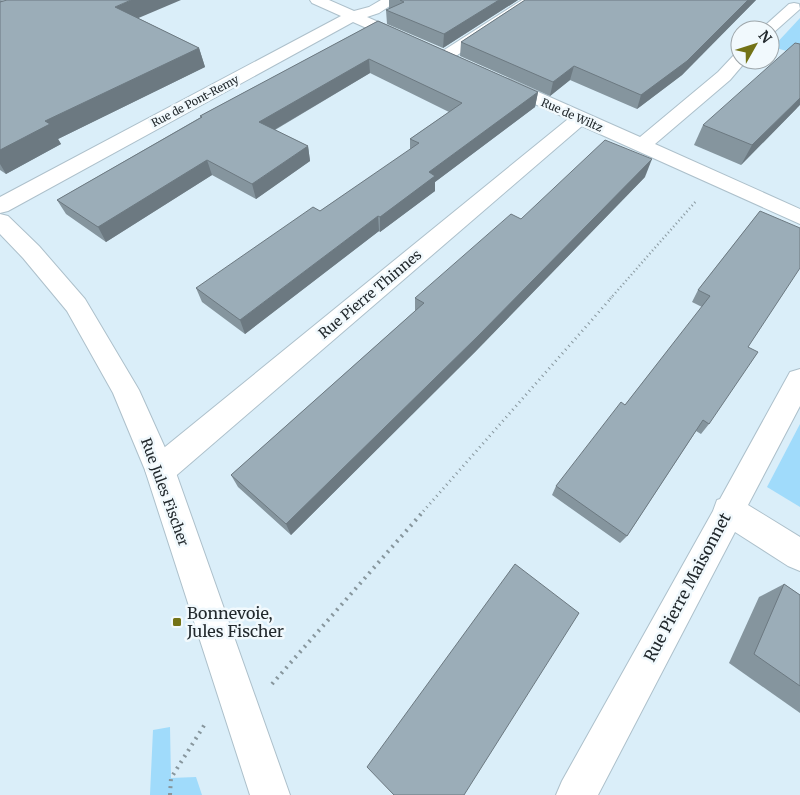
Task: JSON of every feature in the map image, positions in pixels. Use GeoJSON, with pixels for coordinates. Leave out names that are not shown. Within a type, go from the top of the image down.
{"type":"FeatureCollection","features":[{"type":"Feature","properties":{"kind":"street"},"geometry":{"type":"LineString","coordinates":[[317,0],[351,9],[421,47],[462,65]]}},
{"type":"Feature","properties":{"kind":"street","name":"Rue de Pont-Remy"},"geometry":{"type":"LineString","coordinates":[[0,206],[351,9],[374,10],[392,0]]}},
{"type":"Feature","properties":{"kind":"street"},"geometry":{"type":"LineString","coordinates":[[444,57],[532,0]]}},
{"type":"Feature","properties":{"kind":"street"},"geometry":{"type":"LineString","coordinates":[[778,2],[797,7]]}},
{"type":"Feature","properties":{"kind":"street"},"geometry":{"type":"LineString","coordinates":[[780,20],[797,7]]}},
{"type":"Feature","properties":{"kind":"street"},"geometry":{"type":"LineString","coordinates":[[640,146],[730,69]]}},
{"type":"Feature","properties":{"kind":"street","name":"Rue de Wiltz"},"geometry":{"type":"LineString","coordinates":[[490,78],[800,217]]}},
{"type":"Feature","properties":{"kind":"street","name":"Rue Pierre Thinnes"},"geometry":{"type":"LineString","coordinates":[[160,470],[580,118]]}},
{"type":"Feature","properties":{"kind":"street","name":"Rue Jules Fischer"},"geometry":{"type":"LineString","coordinates":[[0,221],[31,252],[76,305],[125,390],[160,470],[270,795]]}},
{"type":"Feature","properties":{"kind":"street","name":"Rue Pierre Maisonnet"},"geometry":{"type":"LineString","coordinates":[[576,795],[728,510],[800,380]]}},
{"type":"Feature","properties":{"kind":"street"},"geometry":{"type":"LineString","coordinates":[[728,510],[800,555]]}},
{"type":"Feature","properties":{"kind":"path"},"geometry":{"type":"LineString","coordinates":[[243,717],[715,179]]}},
{"type":"Feature","properties":{"kind":"path"},"geometry":{"type":"LineString","coordinates":[[170,795],[171,778],[232,683]]}},
{"type":"Feature","properties":{"kind":"shaded area"},"geometry":{"type":"Polygon","coordinates":[[[800,18],[800,55],[780,49],[780,39],[800,18]]]}},
{"type":"Feature","properties":{"kind":"shaded area"},"geometry":{"type":"Polygon","coordinates":[[[800,424],[800,507],[767,487],[800,424]]]}},
{"type":"Feature","properties":{"kind":"shaded area"},"geometry":{"type":"Polygon","coordinates":[[[170,727],[171,778],[196,777],[202,795],[150,795],[153,730],[170,727]]]}},
{"type":"Feature","properties":{"kind":"building"},"geometry":{"type":"Polygon","coordinates":[[[7,0],[131,0],[115,7],[199,48],[45,121],[50,124],[0,150],[0,2],[7,0]]]}},
{"type":"Feature","properties":{"kind":"building"},"geometry":{"type":"Polygon","coordinates":[[[400,0],[499,0],[444,34],[386,10],[404,2],[400,0]]]}},
{"type":"Feature","properties":{"kind":"building"},"geometry":{"type":"Polygon","coordinates":[[[525,0],[748,0],[687,61],[641,95],[574,66],[553,82],[461,42],[525,0]]]}},
{"type":"Feature","properties":{"kind":"building"},"geometry":{"type":"Polygon","coordinates":[[[378,21],[538,92],[429,172],[435,176],[380,217],[378,216],[240,320],[196,288],[313,207],[320,211],[419,143],[410,139],[462,103],[369,59],[259,122],[308,146],[252,184],[207,160],[98,227],[57,200],[202,117],[200,116],[378,21]]]}},
{"type":"Feature","properties":{"kind":"building"},"geometry":{"type":"Polygon","coordinates":[[[795,43],[800,44],[800,98],[752,145],[703,125],[765,70],[780,70],[780,56],[795,43]]]}},
{"type":"Feature","properties":{"kind":"building"},"geometry":{"type":"Polygon","coordinates":[[[605,140],[652,159],[478,336],[286,524],[231,475],[424,303],[415,298],[511,214],[521,219],[605,140]]]}},
{"type":"Feature","properties":{"kind":"building"},"geometry":{"type":"Polygon","coordinates":[[[760,211],[800,228],[800,268],[748,347],[758,352],[709,424],[703,420],[627,536],[556,486],[621,402],[625,405],[710,296],[698,290],[760,211]]]}},
{"type":"Feature","properties":{"kind":"building"},"geometry":{"type":"Polygon","coordinates":[[[515,564],[579,613],[464,795],[394,795],[367,767],[515,564]]]}},
{"type":"Feature","properties":{"kind":"building"},"geometry":{"type":"Polygon","coordinates":[[[784,584],[800,595],[800,686],[754,654],[784,584]]]}},
{"type":"Feature","properties":{"kind":"place","name":"Bonnevoie, Jules Fischer"},"geometry":{"type":"Point","coordinates":[177,622]}}]}
